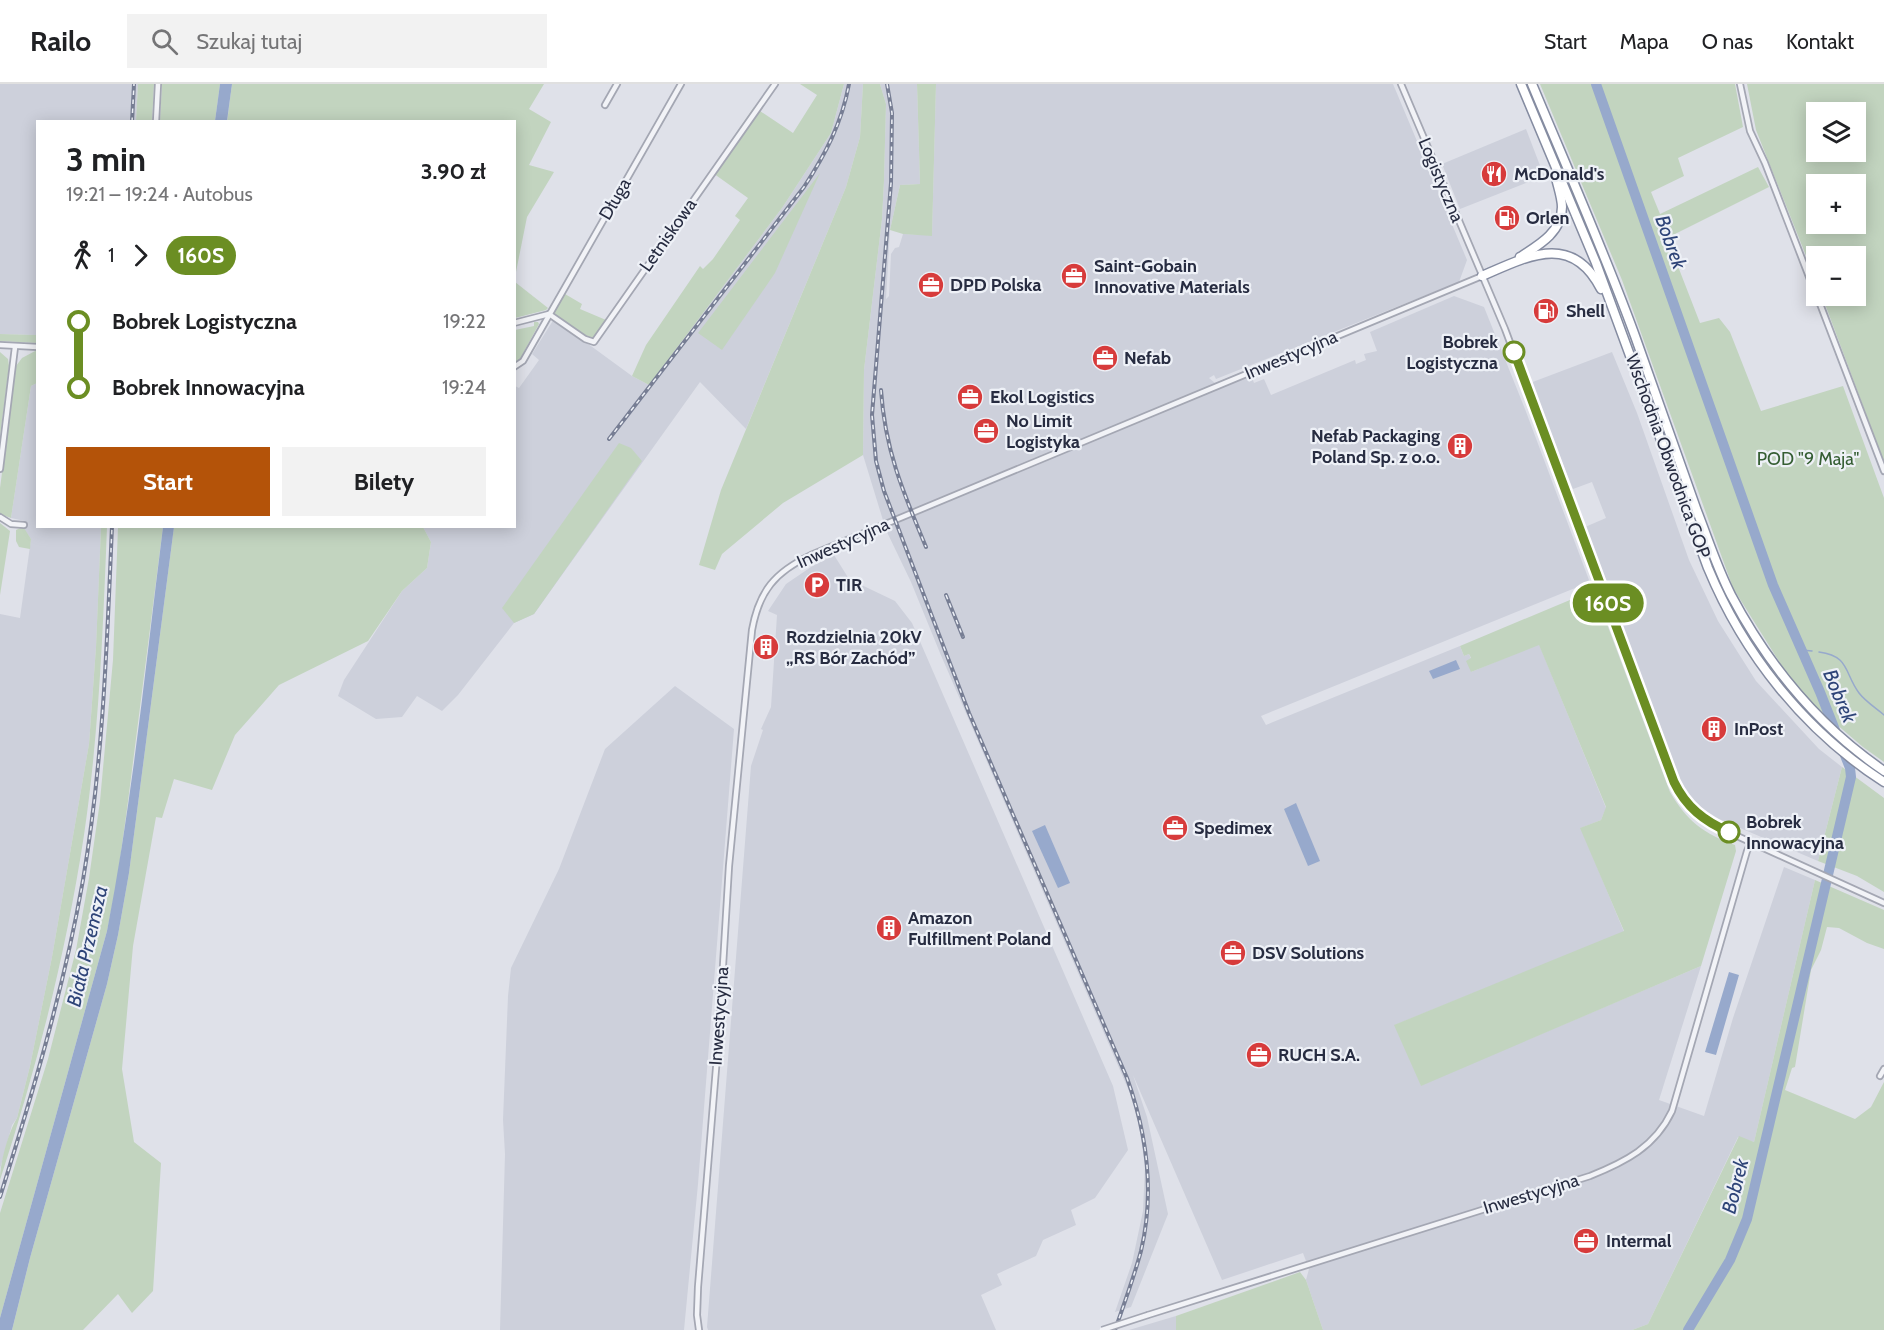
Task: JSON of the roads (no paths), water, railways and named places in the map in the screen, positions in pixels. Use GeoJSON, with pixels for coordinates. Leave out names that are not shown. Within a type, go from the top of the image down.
{"type":"FeatureCollection","features":[{"type":"Feature","properties":{"kind":"highway","name":"Wschodnia Obwodnica GOP"},"geometry":{"type":"LineString","coordinates":[[1521,84],[1619,324],[1716,588],[1730,615],[1760,664],[1810,723],[1872,775],[1884,782]]}},
{"type":"Feature","properties":{"kind":"highway","name":"Wschodnia Obwodnica GOP"},"geometry":{"type":"LineString","coordinates":[[1532,84],[1623,305],[1730,593],[1761,647],[1810,709],[1884,771]]}},
{"type":"Feature","properties":{"kind":"highway"},"geometry":{"type":"LineString","coordinates":[[1482,276],[1512,262],[1541,244],[1554,231],[1559,222],[1562,206],[1549,151]]}},
{"type":"Feature","properties":{"kind":"highway"},"geometry":{"type":"LineString","coordinates":[[1512,262],[1551,253],[1560,253],[1578,260],[1593,274],[1619,324]]}},
{"type":"Feature","properties":{"kind":"street"},"geometry":{"type":"LineString","coordinates":[[156,120],[158,84]]}},
{"type":"Feature","properties":{"kind":"street"},"geometry":{"type":"LineString","coordinates":[[605,105],[617,84]]}},
{"type":"Feature","properties":{"kind":"street"},"geometry":{"type":"LineString","coordinates":[[673,84],[680,86]]}},
{"type":"Feature","properties":{"kind":"street","name":"Letniskowa"},"geometry":{"type":"LineString","coordinates":[[549,314],[585,339],[594,342],[775,84]]}},
{"type":"Feature","properties":{"kind":"street","name":"Logistyczna"},"geometry":{"type":"LineString","coordinates":[[1401,84],[1514,351],[1677,790],[1687,804],[1713,825],[1884,903]]}},
{"type":"Feature","properties":{"kind":"street"},"geometry":{"type":"LineString","coordinates":[[1740,84],[1750,131],[1765,163],[1806,269]]}},
{"type":"Feature","properties":{"kind":"street","name":"Długa"},"geometry":{"type":"LineString","coordinates":[[516,366],[523,361],[680,86]]}},
{"type":"Feature","properties":{"kind":"street","name":"Inwestycyjna"},"geometry":{"type":"LineString","coordinates":[[699,1330],[698,1287],[719,1032],[729,866],[752,630],[759,603],[767,588],[786,569],[811,555],[1482,276]]}},
{"type":"Feature","properties":{"kind":"street"},"geometry":{"type":"LineString","coordinates":[[1820,306],[1884,471]]}},
{"type":"Feature","properties":{"kind":"street"},"geometry":{"type":"LineString","coordinates":[[516,322],[549,314]]}},
{"type":"Feature","properties":{"kind":"street"},"geometry":{"type":"LineString","coordinates":[[0,345],[36,346]]}},
{"type":"Feature","properties":{"kind":"street"},"geometry":{"type":"LineString","coordinates":[[0,469],[15,347]]}},
{"type":"Feature","properties":{"kind":"street"},"geometry":{"type":"LineString","coordinates":[[0,517],[11,524],[24,525]]}},
{"type":"Feature","properties":{"kind":"street","name":"Inwestycyjna"},"geometry":{"type":"LineString","coordinates":[[1102,1330],[1590,1176],[1637,1154],[1659,1133],[1672,1111],[1751,842]]}},
{"type":"Feature","properties":{"kind":"street"},"geometry":{"type":"LineString","coordinates":[[1880,1076],[1884,1069]]}},
{"type":"Feature","properties":{"kind":"water"},"geometry":{"type":"Polygon","coordinates":[[[220,84],[232,84],[227,120],[215,120],[220,84]]]}},
{"type":"Feature","properties":{"kind":"water"},"geometry":{"type":"Polygon","coordinates":[[[163,528],[174,528],[129,873],[118,935],[107,984],[12,1330],[0,1330],[0,1318],[107,931],[132,780],[163,528]]]}},
{"type":"Feature","properties":{"kind":"water"},"geometry":{"type":"Polygon","coordinates":[[[1456,660],[1460,669],[1433,679],[1429,671],[1456,660]]]}},
{"type":"Feature","properties":{"kind":"water"},"geometry":{"type":"Polygon","coordinates":[[[1296,803],[1320,861],[1308,866],[1284,809],[1296,803]]]}},
{"type":"Feature","properties":{"kind":"water"},"geometry":{"type":"Polygon","coordinates":[[[1045,825],[1070,883],[1058,888],[1032,831],[1045,825]]]}},
{"type":"Feature","properties":{"kind":"water"},"geometry":{"type":"Polygon","coordinates":[[[1729,972],[1739,975],[1716,1055],[1705,1052],[1729,972]]]}},
{"type":"Feature","properties":{"kind":"waterway","name":"Bobrek"},"geometry":{"type":"LineString","coordinates":[[1596,84],[1773,585],[1820,692],[1850,768],[1851,777],[1747,1219],[1730,1260],[1688,1330]]}},
{"type":"Feature","properties":{"kind":"waterway"},"geometry":{"type":"LineString","coordinates":[[1802,650],[1812,651]]}},
{"type":"Feature","properties":{"kind":"waterway"},"geometry":{"type":"LineString","coordinates":[[1819,652],[1829,654],[1841,661],[1859,693],[1884,715]]}},
{"type":"Feature","properties":{"kind":"railway"},"geometry":{"type":"LineString","coordinates":[[132,120],[134,84]]}},
{"type":"Feature","properties":{"kind":"railway"},"geometry":{"type":"LineString","coordinates":[[609,439],[804,187],[832,138],[849,84]]}},
{"type":"Feature","properties":{"kind":"railway"},"geometry":{"type":"LineString","coordinates":[[887,84],[892,113],[891,183],[872,415],[876,461],[884,491],[969,713],[1127,1078],[1140,1120],[1147,1163],[1148,1207],[1141,1251],[1115,1330]]}},
{"type":"Feature","properties":{"kind":"railway"},"geometry":{"type":"LineString","coordinates":[[881,390],[886,432],[896,470],[926,547]]}},
{"type":"Feature","properties":{"kind":"railway"},"geometry":{"type":"LineString","coordinates":[[0,1197],[47,1040],[67,960],[83,880],[100,748],[112,528]]}},
{"type":"Feature","properties":{"kind":"railway"},"geometry":{"type":"LineString","coordinates":[[946,595],[963,637]]}},
{"type":"Feature","properties":{"kind":"place","name":"McDonald's"},"geometry":{"type":"Point","coordinates":[1494,174]}},
{"type":"Feature","properties":{"kind":"place","name":"Orlen"},"geometry":{"type":"Point","coordinates":[1507,218]}},
{"type":"Feature","properties":{"kind":"place","name":"Saint-Gobain Innovative Materials"},"geometry":{"type":"Point","coordinates":[1074,276]}},
{"type":"Feature","properties":{"kind":"place","name":"DPD Polska"},"geometry":{"type":"Point","coordinates":[931,285]}},
{"type":"Feature","properties":{"kind":"place","name":"Shell"},"geometry":{"type":"Point","coordinates":[1546,311]}},
{"type":"Feature","properties":{"kind":"place","name":"Bobrek Logistyczna"},"geometry":{"type":"Point","coordinates":[1514,352]}},
{"type":"Feature","properties":{"kind":"place","name":"Nefab"},"geometry":{"type":"Point","coordinates":[1105,358]}},
{"type":"Feature","properties":{"kind":"place","name":"Ekol Logistics"},"geometry":{"type":"Point","coordinates":[970,397]}},
{"type":"Feature","properties":{"kind":"place","name":"No Limit Logistyka"},"geometry":{"type":"Point","coordinates":[986,431]}},
{"type":"Feature","properties":{"kind":"place","name":"Nefab Packaging Poland Sp. z o.o."},"geometry":{"type":"Point","coordinates":[1460,446]}},
{"type":"Feature","properties":{"kind":"place","name":"TIR"},"geometry":{"type":"Point","coordinates":[817,585]}},
{"type":"Feature","properties":{"kind":"place","name":"Rozdzielnia 20kV „RS Bór Zachód”"},"geometry":{"type":"Point","coordinates":[766,647]}},
{"type":"Feature","properties":{"kind":"place","name":"InPost"},"geometry":{"type":"Point","coordinates":[1714,729]}},
{"type":"Feature","properties":{"kind":"place","name":"Spedimex"},"geometry":{"type":"Point","coordinates":[1175,828]}},
{"type":"Feature","properties":{"kind":"place","name":"Bobrek Innowacyjna"},"geometry":{"type":"Point","coordinates":[1729,832]}},
{"type":"Feature","properties":{"kind":"place","name":"Amazon Fulfillment Poland"},"geometry":{"type":"Point","coordinates":[889,928]}},
{"type":"Feature","properties":{"kind":"place","name":"DSV Solutions"},"geometry":{"type":"Point","coordinates":[1233,953]}},
{"type":"Feature","properties":{"kind":"place","name":"RUCH S.A."},"geometry":{"type":"Point","coordinates":[1259,1055]}},
{"type":"Feature","properties":{"kind":"place","name":"Intermal"},"geometry":{"type":"Point","coordinates":[1586,1241]}},
{"type":"Feature","properties":{"kind":"park label","name":"POD \"9 Maja\""},"geometry":{"type":"Point","coordinates":[1808,459]}},
{"type":"Feature","properties":{"kind":"water label","name":"Biała Przemsza"},"geometry":{"type":"Point","coordinates":[87,946]}}]}
